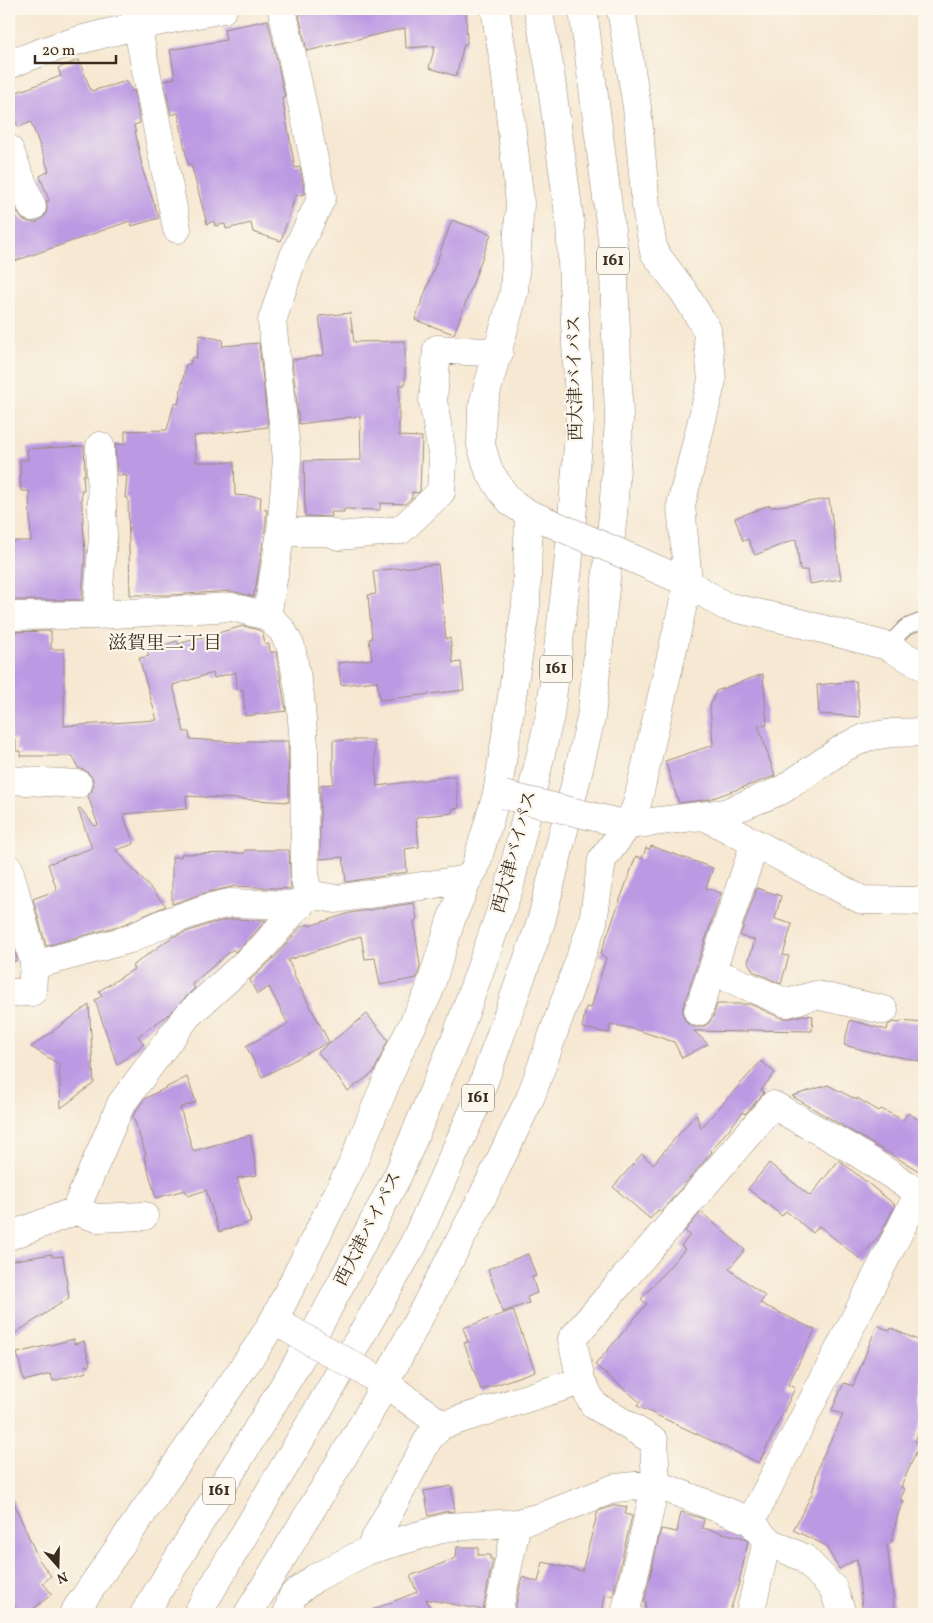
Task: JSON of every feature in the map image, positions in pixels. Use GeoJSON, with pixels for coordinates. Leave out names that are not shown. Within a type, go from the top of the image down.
{"type":"FeatureCollection","features":[{"type":"Feature","properties":{"kind":"main road"},"geometry":{"type":"LineString","coordinates":[[9,65],[30,56],[121,30],[136,18],[223,9]]}},
{"type":"Feature","properties":{"kind":"main road"},"geometry":{"type":"LineString","coordinates":[[267,616],[281,532],[287,459],[272,321],[292,260],[322,197],[282,9]]}},
{"type":"Feature","properties":{"kind":"main road"},"geometry":{"type":"LineString","coordinates":[[495,9],[505,69],[520,204],[514,292],[482,408],[481,445],[489,471],[502,491],[512,503],[538,518],[688,583],[725,606],[887,646],[924,667]]}},
{"type":"Feature","properties":{"kind":"main road","name":"西大津バイパス"},"geometry":{"type":"LineString","coordinates":[[144,1614],[303,1354],[398,1175],[457,1035],[510,885],[550,716],[568,567],[580,421],[570,223],[549,65],[538,9]]}},
{"type":"Feature","properties":{"kind":"main road","name":"161"},"geometry":{"type":"LineString","coordinates":[[197,1614],[322,1405],[414,1243],[474,1109],[542,922],[579,769],[591,718],[613,515],[619,419],[613,246],[583,9]]}},
{"type":"Feature","properties":{"kind":"main road"},"geometry":{"type":"LineString","coordinates":[[248,1614],[366,1419],[377,1379],[479,1204],[531,1096],[593,922],[602,860],[628,825],[637,804],[688,583],[681,505],[712,380],[707,330],[684,292],[654,252],[646,207],[637,108],[621,9]]}},
{"type":"Feature","properties":{"kind":"main road"},"geometry":{"type":"LineString","coordinates":[[136,18],[176,229]]}},
{"type":"Feature","properties":{"kind":"main road"},"geometry":{"type":"LineString","coordinates":[[9,149],[32,207]]}},
{"type":"Feature","properties":{"kind":"main road"},"geometry":{"type":"LineString","coordinates":[[281,532],[329,532],[339,536],[401,530],[441,492],[443,459],[433,401],[437,349],[498,353]]}},
{"type":"Feature","properties":{"kind":"main road"},"geometry":{"type":"LineString","coordinates":[[98,615],[103,536],[100,446]]}},
{"type":"Feature","properties":{"kind":"main road"},"geometry":{"type":"LineString","coordinates":[[73,1614],[258,1346],[280,1324],[351,1166],[398,1054],[428,994],[451,920],[468,879],[475,868],[500,794],[538,518]]}},
{"type":"Feature","properties":{"kind":"main road"},"geometry":{"type":"LineString","coordinates":[[9,616],[98,615],[232,607],[267,616],[282,630],[291,647],[300,695],[304,745],[304,900],[263,947],[188,1016],[121,1104],[75,1211]]}},
{"type":"Feature","properties":{"kind":"main road"},"geometry":{"type":"LineString","coordinates":[[500,794],[628,825],[725,814],[782,790],[845,747],[867,737],[892,733],[924,732]]}},
{"type":"Feature","properties":{"kind":"main road"},"geometry":{"type":"LineString","coordinates":[[9,780],[78,784]]}},
{"type":"Feature","properties":{"kind":"main road"},"geometry":{"type":"LineString","coordinates":[[704,816],[862,900],[924,901]]}},
{"type":"Feature","properties":{"kind":"main road"},"geometry":{"type":"LineString","coordinates":[[698,1012],[755,843]]}},
{"type":"Feature","properties":{"kind":"main road"},"geometry":{"type":"LineString","coordinates":[[9,869],[34,962],[32,992],[9,993]]}},
{"type":"Feature","properties":{"kind":"main road"},"geometry":{"type":"LineString","coordinates":[[34,962],[56,961],[130,939],[164,923],[223,904],[336,899],[468,879]]}},
{"type":"Feature","properties":{"kind":"main road"},"geometry":{"type":"LineString","coordinates":[[712,971],[787,1003],[816,995],[884,1010]]}},
{"type":"Feature","properties":{"kind":"main road"},"geometry":{"type":"LineString","coordinates":[[625,1614],[656,1484],[654,1441],[594,1405],[581,1380],[572,1339],[773,1105],[853,1150],[922,1194],[759,1531],[750,1614]]}},
{"type":"Feature","properties":{"kind":"main road"},"geometry":{"type":"LineString","coordinates":[[9,1236],[75,1211],[97,1218],[144,1216]]}},
{"type":"Feature","properties":{"kind":"main road"},"geometry":{"type":"LineString","coordinates":[[280,1324],[377,1379],[442,1425]]}},
{"type":"Feature","properties":{"kind":"main road"},"geometry":{"type":"LineString","coordinates":[[369,1550],[429,1438],[442,1425],[581,1380]]}},
{"type":"Feature","properties":{"kind":"main road"},"geometry":{"type":"LineString","coordinates":[[286,1614],[293,1595],[315,1578],[369,1550],[448,1527],[517,1523],[544,1516],[615,1488],[656,1484],[759,1531],[804,1558],[833,1588],[842,1614]]}},
{"type":"Feature","properties":{"kind":"main road"},"geometry":{"type":"LineString","coordinates":[[498,1614],[517,1523]]}},
{"type":"Feature","properties":{"kind":"main road"},"geometry":{"type":"LineString","coordinates":[[123,1614],[182,1552]]}},
{"type":"Feature","properties":{"kind":"lane"},"geometry":{"type":"LineString","coordinates":[[887,646],[906,627],[924,620]]}},
{"type":"Feature","properties":{"kind":"building"},"geometry":{"type":"Polygon","coordinates":[[[300,9],[466,9],[467,44],[464,44],[456,76],[429,68],[435,46],[406,48],[405,28],[307,51],[299,15],[301,14],[300,9]]]}},
{"type":"Feature","properties":{"kind":"building"},"geometry":{"type":"Polygon","coordinates":[[[268,20],[285,97],[282,97],[295,168],[300,167],[305,194],[295,196],[281,241],[253,232],[251,223],[226,229],[225,224],[215,226],[214,221],[207,224],[191,164],[188,165],[178,113],[171,115],[164,81],[175,78],[170,50],[226,40],[224,29],[268,20]]]}},
{"type":"Feature","properties":{"kind":"building"},"geometry":{"type":"Polygon","coordinates":[[[79,60],[91,91],[127,81],[132,91],[134,90],[140,123],[134,125],[143,171],[159,218],[132,226],[130,221],[9,263],[9,191],[22,219],[29,222],[37,222],[44,217],[47,210],[46,201],[49,201],[40,176],[49,171],[31,122],[18,127],[16,122],[9,124],[9,95],[61,76],[58,68],[79,60]]]}},
{"type":"Feature","properties":{"kind":"building"},"geometry":{"type":"Polygon","coordinates":[[[452,220],[491,234],[454,334],[415,320],[452,220]]]}},
{"type":"Feature","properties":{"kind":"building"},"geometry":{"type":"Polygon","coordinates":[[[350,313],[354,342],[405,341],[405,385],[399,385],[399,436],[422,437],[420,491],[418,493],[412,492],[412,498],[405,504],[380,503],[380,510],[344,509],[344,512],[331,512],[332,517],[305,516],[304,461],[361,460],[360,416],[299,424],[292,360],[324,355],[319,316],[350,313]]]}},
{"type":"Feature","properties":{"kind":"building"},"geometry":{"type":"Polygon","coordinates":[[[200,335],[223,340],[222,346],[259,343],[268,427],[194,436],[196,462],[234,462],[235,495],[261,497],[260,509],[267,510],[254,597],[231,591],[172,595],[130,595],[128,498],[125,498],[127,476],[117,475],[115,444],[125,444],[125,431],[167,430],[174,403],[178,404],[186,364],[190,365],[192,357],[196,358],[200,335]]]}},
{"type":"Feature","properties":{"kind":"building"},"geometry":{"type":"Polygon","coordinates":[[[84,446],[84,490],[81,490],[85,554],[82,600],[9,600],[9,541],[31,541],[29,491],[21,491],[20,460],[28,460],[27,449],[84,446]]]}},
{"type":"Feature","properties":{"kind":"building"},"geometry":{"type":"Polygon","coordinates":[[[829,499],[841,579],[809,584],[807,570],[800,570],[796,539],[755,555],[748,539],[743,541],[735,518],[770,505],[771,507],[829,499]]]}},
{"type":"Feature","properties":{"kind":"building"},"geometry":{"type":"Polygon","coordinates":[[[438,564],[446,639],[450,638],[453,663],[461,662],[464,690],[380,700],[377,681],[341,685],[338,663],[372,659],[369,639],[372,639],[368,595],[376,594],[373,571],[438,564]]]}},
{"type":"Feature","properties":{"kind":"building"},"geometry":{"type":"Polygon","coordinates":[[[243,626],[259,630],[263,634],[265,645],[269,644],[270,652],[276,652],[286,711],[245,716],[243,689],[237,690],[236,672],[214,678],[213,673],[173,685],[184,732],[189,732],[190,739],[247,743],[247,741],[288,741],[289,802],[186,796],[187,809],[123,814],[134,844],[116,850],[166,906],[125,924],[46,946],[33,899],[57,890],[48,864],[92,848],[78,809],[80,808],[95,826],[98,825],[88,796],[94,785],[92,777],[86,771],[78,768],[73,756],[20,756],[21,751],[16,751],[16,740],[11,739],[12,679],[9,679],[9,632],[51,631],[51,649],[64,649],[64,726],[157,720],[139,658],[149,656],[147,650],[177,641],[178,644],[243,626]]]}},
{"type":"Feature","properties":{"kind":"building"},"geometry":{"type":"Polygon","coordinates":[[[763,674],[767,725],[758,725],[775,776],[710,799],[679,803],[665,761],[713,745],[710,706],[716,691],[763,674]]]}},
{"type":"Feature","properties":{"kind":"building"},"geometry":{"type":"Polygon","coordinates":[[[856,681],[860,717],[819,714],[817,685],[856,681]]]}},
{"type":"Feature","properties":{"kind":"building"},"geometry":{"type":"Polygon","coordinates":[[[333,740],[374,740],[377,786],[455,776],[459,808],[452,809],[452,813],[416,817],[419,847],[405,849],[407,872],[346,882],[343,857],[320,859],[320,785],[333,784],[333,740]]]}},
{"type":"Feature","properties":{"kind":"building"},"geometry":{"type":"Polygon","coordinates":[[[651,846],[713,868],[706,888],[721,893],[683,1007],[683,1016],[687,1023],[693,1027],[702,1027],[708,1024],[713,1017],[717,1004],[750,1004],[781,1018],[803,1015],[813,1016],[812,1031],[694,1031],[708,1044],[682,1058],[674,1042],[634,1029],[610,1024],[609,1033],[582,1028],[586,1007],[591,1008],[606,958],[600,955],[636,856],[642,859],[646,848],[650,849],[651,846]]]}},
{"type":"Feature","properties":{"kind":"building"},"geometry":{"type":"Polygon","coordinates":[[[245,850],[289,850],[291,889],[236,886],[204,893],[172,904],[172,857],[181,857],[181,854],[245,853],[245,850]]]}},
{"type":"Feature","properties":{"kind":"building"},"geometry":{"type":"Polygon","coordinates":[[[757,888],[781,896],[775,919],[792,924],[783,955],[789,956],[781,984],[753,971],[748,962],[755,940],[740,936],[757,888]]]}},
{"type":"Feature","properties":{"kind":"building"},"geometry":{"type":"Polygon","coordinates":[[[414,903],[417,920],[414,921],[420,966],[417,978],[380,985],[375,958],[365,959],[361,936],[288,960],[293,974],[329,1042],[262,1077],[246,1046],[288,1024],[269,987],[257,994],[250,980],[275,957],[301,927],[350,913],[414,903]]]}},
{"type":"Feature","properties":{"kind":"building"},"geometry":{"type":"Polygon","coordinates":[[[232,919],[266,920],[235,952],[233,949],[192,984],[195,988],[168,1015],[138,1036],[144,1044],[117,1065],[95,1000],[102,996],[99,991],[134,969],[132,966],[172,937],[212,923],[232,919]]]}},
{"type":"Feature","properties":{"kind":"building"},"geometry":{"type":"Polygon","coordinates":[[[9,928],[17,960],[9,964],[9,928]]]}},
{"type":"Feature","properties":{"kind":"building"},"geometry":{"type":"Polygon","coordinates":[[[89,1005],[94,1083],[61,1108],[59,1064],[31,1047],[89,1005]]]}},
{"type":"Feature","properties":{"kind":"building"},"geometry":{"type":"Polygon","coordinates":[[[367,1014],[388,1040],[374,1072],[348,1091],[318,1052],[367,1014]]]}},
{"type":"Feature","properties":{"kind":"building"},"geometry":{"type":"Polygon","coordinates":[[[850,1020],[887,1030],[888,1025],[893,1022],[924,1023],[924,1062],[844,1045],[850,1020]]]}},
{"type":"Feature","properties":{"kind":"building"},"geometry":{"type":"Polygon","coordinates":[[[761,1061],[775,1073],[761,1090],[764,1093],[745,1114],[743,1112],[661,1212],[658,1210],[650,1219],[613,1187],[642,1154],[653,1164],[696,1114],[701,1128],[761,1061]]]}},
{"type":"Feature","properties":{"kind":"building"},"geometry":{"type":"Polygon","coordinates":[[[187,1077],[196,1102],[180,1108],[193,1151],[250,1135],[257,1175],[237,1178],[251,1222],[219,1232],[206,1190],[188,1196],[185,1190],[156,1198],[144,1156],[146,1155],[133,1116],[144,1099],[187,1077]]]}},
{"type":"Feature","properties":{"kind":"building"},"geometry":{"type":"Polygon","coordinates":[[[828,1085],[857,1100],[857,1098],[879,1111],[881,1109],[903,1120],[908,1113],[924,1123],[924,1174],[792,1096],[828,1085]]]}},
{"type":"Feature","properties":{"kind":"building"},"geometry":{"type":"Polygon","coordinates":[[[839,1160],[895,1205],[881,1233],[860,1259],[819,1226],[813,1233],[786,1211],[782,1216],[748,1189],[769,1163],[810,1196],[839,1160]]]}},
{"type":"Feature","properties":{"kind":"building"},"geometry":{"type":"Polygon","coordinates":[[[701,1212],[745,1250],[729,1269],[765,1296],[760,1303],[815,1330],[788,1385],[795,1388],[759,1463],[637,1406],[640,1402],[595,1365],[647,1304],[641,1299],[685,1249],[681,1246],[690,1235],[685,1231],[701,1212]]]}},
{"type":"Feature","properties":{"kind":"building"},"geometry":{"type":"Polygon","coordinates":[[[52,1254],[52,1257],[63,1256],[69,1298],[14,1334],[9,1300],[9,1261],[52,1254]]]}},
{"type":"Feature","properties":{"kind":"building"},"geometry":{"type":"Polygon","coordinates":[[[528,1254],[536,1276],[532,1277],[537,1293],[527,1297],[529,1303],[503,1312],[488,1269],[528,1254]]]}},
{"type":"Feature","properties":{"kind":"building"},"geometry":{"type":"Polygon","coordinates":[[[513,1310],[535,1371],[481,1390],[464,1343],[468,1342],[463,1328],[513,1310]]]}},
{"type":"Feature","properties":{"kind":"building"},"geometry":{"type":"Polygon","coordinates":[[[877,1325],[890,1331],[891,1328],[924,1343],[924,1418],[915,1441],[920,1443],[901,1487],[905,1489],[900,1500],[904,1501],[898,1514],[891,1543],[887,1545],[895,1614],[866,1614],[862,1607],[857,1559],[839,1569],[825,1545],[793,1530],[812,1494],[820,1462],[843,1415],[832,1410],[844,1383],[853,1386],[877,1325]]]}},
{"type":"Feature","properties":{"kind":"building"},"geometry":{"type":"Polygon","coordinates":[[[74,1339],[74,1344],[84,1341],[90,1365],[85,1366],[87,1372],[53,1381],[51,1374],[24,1381],[17,1353],[74,1339]]]}},
{"type":"Feature","properties":{"kind":"building"},"geometry":{"type":"Polygon","coordinates":[[[451,1486],[455,1511],[429,1516],[424,1491],[451,1486]]]}},
{"type":"Feature","properties":{"kind":"building"},"geometry":{"type":"Polygon","coordinates":[[[9,1492],[39,1560],[51,1576],[43,1583],[52,1594],[27,1614],[21,1614],[9,1599],[9,1492]]]}},
{"type":"Feature","properties":{"kind":"building"},"geometry":{"type":"Polygon","coordinates":[[[616,1505],[627,1507],[625,1514],[632,1516],[613,1596],[605,1594],[602,1614],[514,1614],[522,1577],[538,1582],[543,1562],[582,1571],[598,1511],[616,1505]]]}},
{"type":"Feature","properties":{"kind":"building"},"geometry":{"type":"Polygon","coordinates":[[[681,1512],[704,1519],[702,1528],[744,1538],[748,1542],[739,1583],[729,1614],[653,1614],[645,1612],[646,1602],[644,1602],[661,1529],[677,1532],[681,1512]]]}},
{"type":"Feature","properties":{"kind":"building"},"geometry":{"type":"Polygon","coordinates":[[[457,1547],[478,1547],[478,1555],[490,1555],[490,1559],[493,1559],[483,1610],[426,1599],[433,1614],[364,1614],[417,1592],[410,1576],[456,1558],[457,1547]]]}},
{"type":"Feature","properties":{"kind":"district","name":"滋賀里二丁目"},"geometry":{"type":"Point","coordinates":[165,644]}}]}
